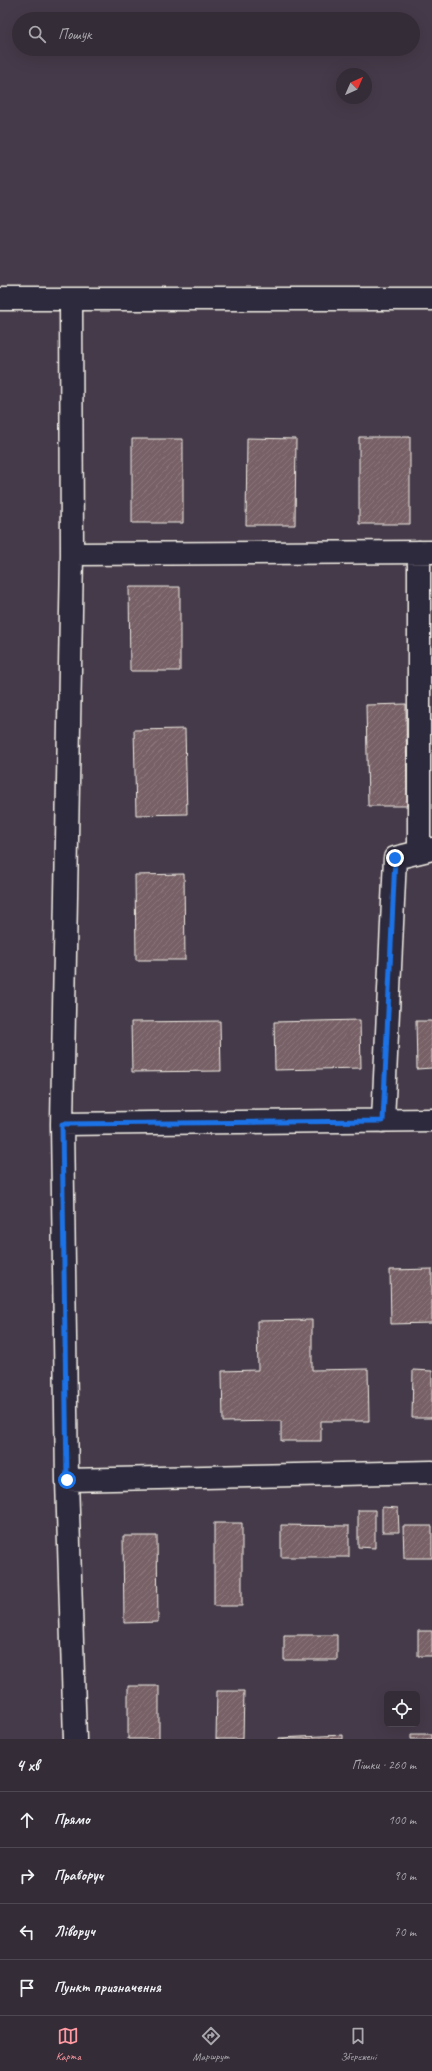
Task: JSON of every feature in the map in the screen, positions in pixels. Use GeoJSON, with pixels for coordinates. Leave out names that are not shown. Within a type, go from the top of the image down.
{"type":"FeatureCollection","features":[{"type":"Feature","properties":{"kind":"street"},"geometry":{"type":"LineString","coordinates":[[71,298],[72,554],[62,1124],[67,1480],[75,1739]]}},
{"type":"Feature","properties":{"kind":"street"},"geometry":{"type":"LineString","coordinates":[[0,299],[432,299]]}},
{"type":"Feature","properties":{"kind":"street"},"geometry":{"type":"LineString","coordinates":[[72,554],[425,552],[426,851],[395,858],[383,1121]]}},
{"type":"Feature","properties":{"kind":"street"},"geometry":{"type":"LineString","coordinates":[[62,1124],[432,1120]]}},
{"type":"Feature","properties":{"kind":"street"},"geometry":{"type":"LineString","coordinates":[[67,1480],[432,1472]]}},
{"type":"Feature","properties":{"kind":"building"},"geometry":{"type":"Polygon","coordinates":[[[359,437],[410,437],[410,524],[359,524],[359,437]]]}},
{"type":"Feature","properties":{"kind":"building"},"geometry":{"type":"Polygon","coordinates":[[[247,438],[296,439],[295,525],[246,525],[247,438]]]}},
{"type":"Feature","properties":{"kind":"building"},"geometry":{"type":"Polygon","coordinates":[[[132,439],[183,439],[183,523],[132,523],[132,439]]]}},
{"type":"Feature","properties":{"kind":"building"},"geometry":{"type":"Polygon","coordinates":[[[129,587],[180,587],[180,671],[130,671],[129,587]]]}},
{"type":"Feature","properties":{"kind":"building"},"geometry":{"type":"Polygon","coordinates":[[[406,704],[407,806],[368,806],[366,705],[406,704]]]}},
{"type":"Feature","properties":{"kind":"building"},"geometry":{"type":"Polygon","coordinates":[[[185,729],[187,814],[136,815],[134,730],[185,729]]]}},
{"type":"Feature","properties":{"kind":"building"},"geometry":{"type":"Polygon","coordinates":[[[184,874],[185,960],[136,960],[135,875],[184,874]]]}},
{"type":"Feature","properties":{"kind":"building"},"geometry":{"type":"Polygon","coordinates":[[[360,1020],[361,1068],[275,1070],[274,1022],[360,1020]]]}},
{"type":"Feature","properties":{"kind":"building"},"geometry":{"type":"Polygon","coordinates":[[[220,1021],[221,1071],[132,1072],[131,1022],[220,1021]]]}},
{"type":"Feature","properties":{"kind":"building"},"geometry":{"type":"Polygon","coordinates":[[[416,1021],[432,1021],[432,1068],[417,1069],[416,1021]]]}},
{"type":"Feature","properties":{"kind":"building"},"geometry":{"type":"Polygon","coordinates":[[[432,1269],[432,1323],[391,1324],[390,1270],[432,1269]]]}},
{"type":"Feature","properties":{"kind":"building"},"geometry":{"type":"Polygon","coordinates":[[[312,1320],[312,1370],[368,1369],[369,1421],[321,1421],[321,1441],[281,1441],[281,1421],[223,1422],[222,1371],[258,1370],[257,1321],[312,1320]]]}},
{"type":"Feature","properties":{"kind":"building"},"geometry":{"type":"Polygon","coordinates":[[[413,1370],[432,1371],[432,1418],[412,1418],[413,1370]]]}},
{"type":"Feature","properties":{"kind":"building"},"geometry":{"type":"Polygon","coordinates":[[[382,1507],[398,1508],[399,1532],[382,1532],[382,1507]]]}},
{"type":"Feature","properties":{"kind":"building"},"geometry":{"type":"Polygon","coordinates":[[[358,1510],[375,1510],[375,1548],[358,1547],[358,1510]]]}},
{"type":"Feature","properties":{"kind":"building"},"geometry":{"type":"Polygon","coordinates":[[[214,1523],[242,1523],[242,1606],[214,1606],[214,1523]]]}},
{"type":"Feature","properties":{"kind":"building"},"geometry":{"type":"Polygon","coordinates":[[[281,1525],[349,1526],[349,1557],[281,1557],[281,1525]]]}},
{"type":"Feature","properties":{"kind":"building"},"geometry":{"type":"Polygon","coordinates":[[[403,1526],[432,1526],[432,1558],[404,1558],[403,1526]]]}},
{"type":"Feature","properties":{"kind":"building"},"geometry":{"type":"Polygon","coordinates":[[[123,1536],[157,1536],[158,1622],[124,1623],[123,1536]]]}},
{"type":"Feature","properties":{"kind":"building"},"geometry":{"type":"Polygon","coordinates":[[[418,1631],[432,1631],[432,1656],[418,1656],[418,1631]]]}},
{"type":"Feature","properties":{"kind":"building"},"geometry":{"type":"Polygon","coordinates":[[[284,1635],[337,1635],[337,1660],[284,1660],[284,1635]]]}},
{"type":"Feature","properties":{"kind":"building"},"geometry":{"type":"Polygon","coordinates":[[[128,1686],[159,1686],[159,1739],[128,1739],[128,1686]]]}},
{"type":"Feature","properties":{"kind":"building"},"geometry":{"type":"Polygon","coordinates":[[[217,1691],[244,1691],[243,1739],[216,1739],[217,1691]]]}},
{"type":"Feature","properties":{"kind":"building"},"geometry":{"type":"Polygon","coordinates":[[[411,1734],[432,1734],[432,1739],[411,1739],[411,1734]]]}},
{"type":"Feature","properties":{"kind":"building"},"geometry":{"type":"Polygon","coordinates":[[[343,1735],[343,1739],[279,1739],[279,1738],[343,1735]]]}},
{"type":"Feature","properties":{"kind":"route"},"geometry":{"type":"LineString","coordinates":[[67,1480],[62,1124],[383,1121],[395,858]]}}]}
